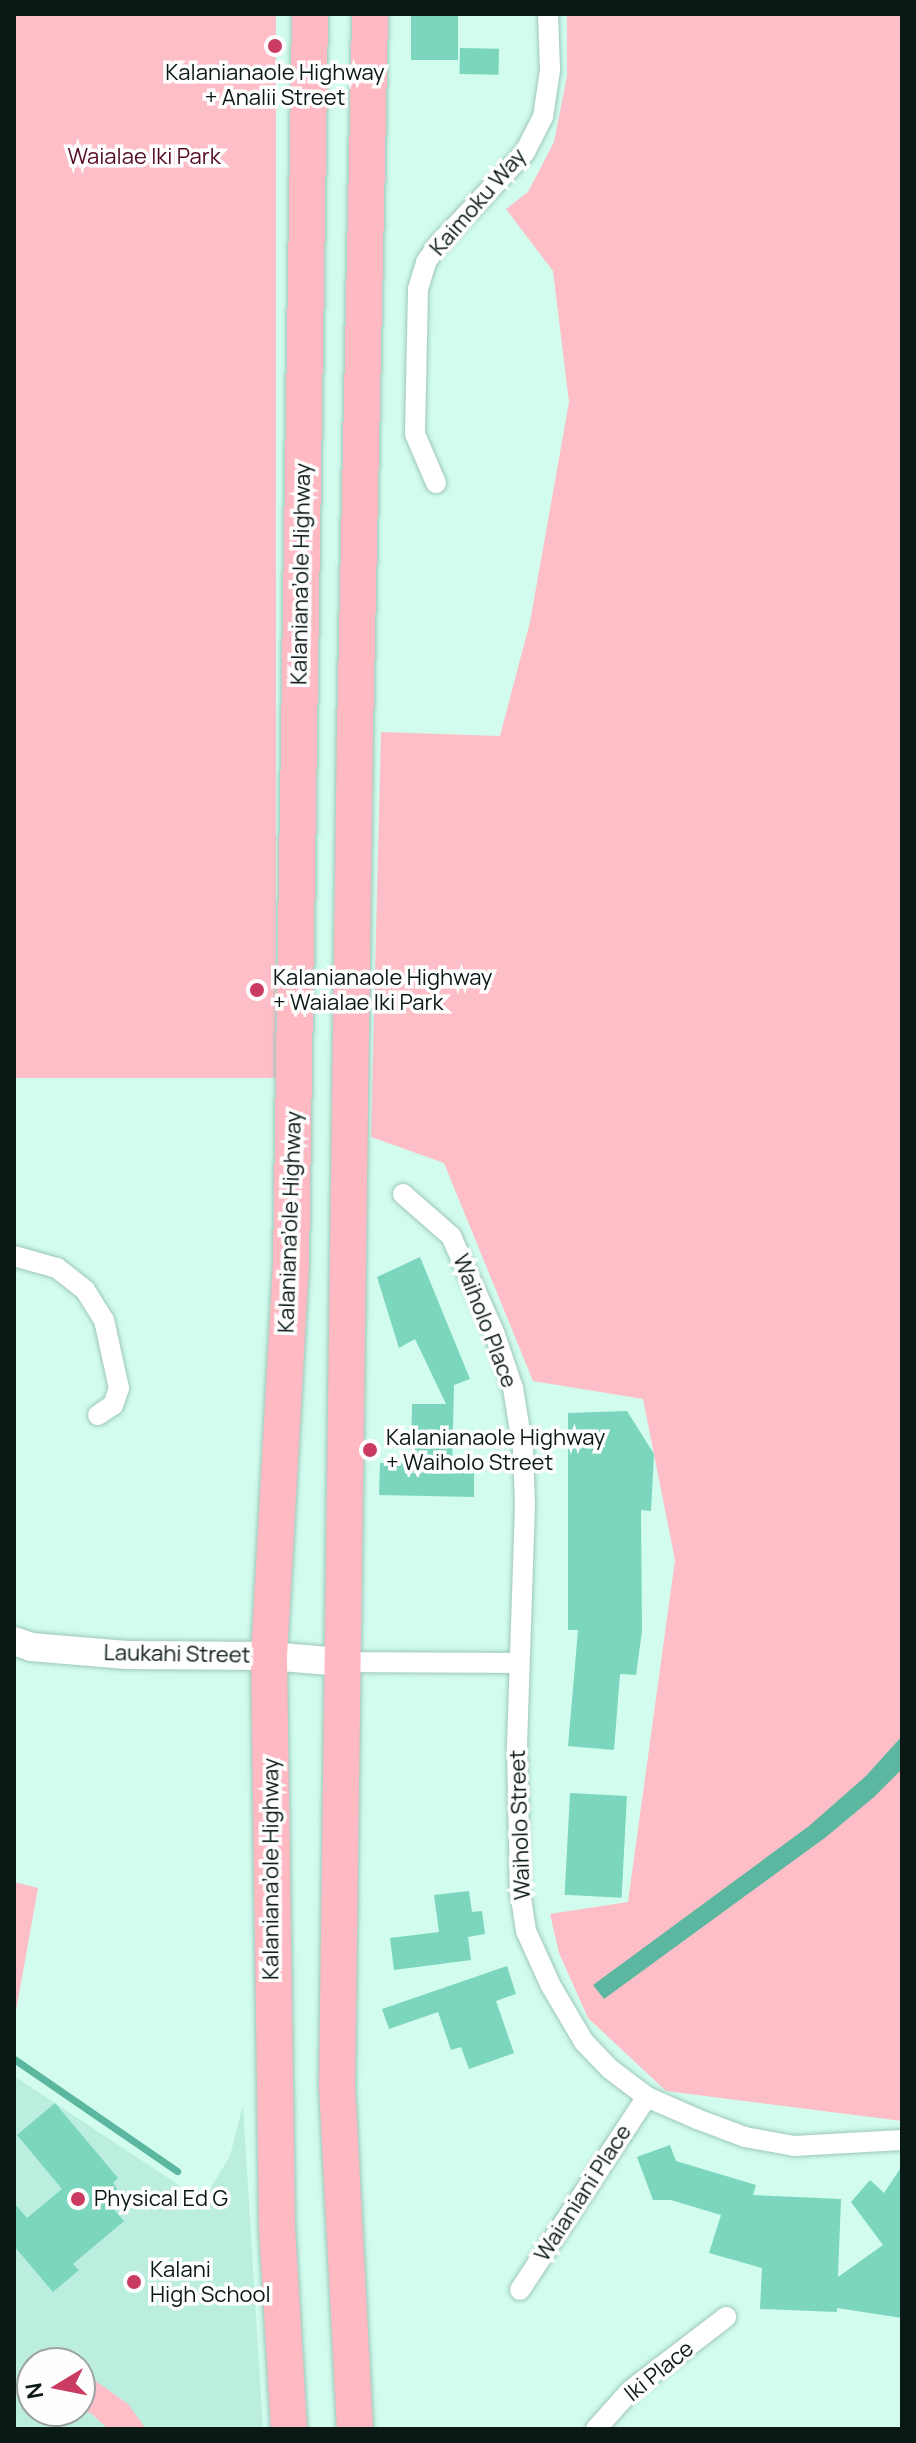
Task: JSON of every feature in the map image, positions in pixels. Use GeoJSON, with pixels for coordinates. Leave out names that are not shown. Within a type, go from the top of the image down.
{"type":"FeatureCollection","features":[{"type":"Feature","properties":{"kind":"highway","name":"Kalaniana’ole Highway"},"geometry":{"type":"LineString","coordinates":[[289,2429],[276,2210],[269,1656],[291,1248],[310,14]]}},
{"type":"Feature","properties":{"kind":"highway"},"geometry":{"type":"LineString","coordinates":[[355,2429],[337,2086],[355,733],[370,14]]}},
{"type":"Feature","properties":{"kind":"street","name":"Kaimoku Way"},"geometry":{"type":"LineString","coordinates":[[436,483],[415,434],[418,289],[426,262],[437,246],[525,152],[543,117],[550,70],[548,14]]}},
{"type":"Feature","properties":{"kind":"street","name":"Waiholo Place"},"geometry":{"type":"LineString","coordinates":[[403,1194],[451,1236],[494,1332],[513,1388],[523,1450],[525,1504],[518,1663]]}},
{"type":"Feature","properties":{"kind":"street"},"geometry":{"type":"LineString","coordinates":[[14,1256],[57,1268],[85,1290],[104,1320],[119,1388],[113,1405],[98,1415]]}},
{"type":"Feature","properties":{"kind":"street","name":"Laukahi Street"},"geometry":{"type":"LineString","coordinates":[[14,1641],[31,1647],[127,1655],[269,1656],[342,1662]]}},
{"type":"Feature","properties":{"kind":"street"},"geometry":{"type":"LineString","coordinates":[[342,1662],[518,1663]]}},
{"type":"Feature","properties":{"kind":"street","name":"Waiholo Street"},"geometry":{"type":"LineString","coordinates":[[518,1663],[517,1845],[526,1931],[551,1986],[584,2042],[610,2069],[647,2097],[745,2137],[781,2144],[902,2140]]}},
{"type":"Feature","properties":{"kind":"street","name":"Waianiani Place"},"geometry":{"type":"LineString","coordinates":[[520,2290],[647,2097]]}},
{"type":"Feature","properties":{"kind":"street","name":"Iki Place"},"geometry":{"type":"LineString","coordinates":[[596,2429],[631,2390],[726,2317]]}},
{"type":"Feature","properties":{"kind":"shaded area"},"geometry":{"type":"Polygon","coordinates":[[[902,1736],[902,1769],[874,1797],[826,1837],[604,1999],[593,1985],[809,1826],[866,1776],[902,1736]]]}},
{"type":"Feature","properties":{"kind":"shaded area","name":"Kalani High School"},"geometry":{"type":"Polygon","coordinates":[[[14,2076],[203,2201],[230,2156],[243,2105],[263,2429],[14,2429],[14,2076]]]}},
{"type":"Feature","properties":{"kind":"green space","name":"Waialae Iki Park"},"geometry":{"type":"Polygon","coordinates":[[[14,14],[276,14],[276,1078],[14,1078],[14,14]]]}},
{"type":"Feature","properties":{"kind":"green space"},"geometry":{"type":"Polygon","coordinates":[[[567,14],[902,14],[902,2121],[666,2091],[588,2018],[559,1953],[550,1914],[628,1902],[675,1560],[643,1399],[533,1381],[444,1163],[371,1137],[381,732],[500,736],[530,622],[569,402],[553,271],[506,209],[528,192],[554,142],[567,76],[567,14]]]}},
{"type":"Feature","properties":{"kind":"green space"},"geometry":{"type":"Polygon","coordinates":[[[14,1882],[38,1888],[14,2022],[14,1882]]]}},
{"type":"Feature","properties":{"kind":"green space"},"geometry":{"type":"Polygon","coordinates":[[[96,2381],[128,2404],[146,2429],[108,2429],[96,2418],[96,2381]]]}},
{"type":"Feature","properties":{"kind":"building"},"geometry":{"type":"Polygon","coordinates":[[[411,14],[458,14],[458,60],[411,60],[411,14]]]}},
{"type":"Feature","properties":{"kind":"building"},"geometry":{"type":"Polygon","coordinates":[[[460,48],[499,49],[499,75],[460,74],[460,48]]]}},
{"type":"Feature","properties":{"kind":"building"},"geometry":{"type":"Polygon","coordinates":[[[420,1257],[470,1379],[454,1385],[452,1473],[474,1473],[474,1497],[379,1495],[380,1463],[411,1463],[412,1404],[446,1404],[415,1339],[399,1348],[377,1277],[420,1257]]]}},
{"type":"Feature","properties":{"kind":"building"},"geometry":{"type":"Polygon","coordinates":[[[627,1411],[654,1454],[651,1511],[641,1510],[642,1631],[636,1675],[620,1674],[614,1750],[568,1746],[578,1630],[568,1630],[568,1413],[627,1411]]]}},
{"type":"Feature","properties":{"kind":"building"},"geometry":{"type":"Polygon","coordinates":[[[570,1793],[627,1796],[622,1898],[565,1895],[570,1793]]]}},
{"type":"Feature","properties":{"kind":"building"},"geometry":{"type":"Polygon","coordinates":[[[469,1891],[472,1912],[482,1911],[485,1934],[468,1937],[471,1960],[394,1970],[390,1938],[439,1932],[434,1895],[469,1891]]]}},
{"type":"Feature","properties":{"kind":"building"},"geometry":{"type":"Polygon","coordinates":[[[507,1966],[516,1994],[496,2001],[514,2053],[469,2069],[461,2047],[451,2050],[438,2012],[389,2029],[382,2009],[507,1966]]]}},
{"type":"Feature","properties":{"kind":"building","name":"Physical Ed G"},"geometry":{"type":"Polygon","coordinates":[[[55,2103],[118,2178],[113,2183],[117,2189],[105,2199],[124,2221],[73,2264],[79,2270],[53,2292],[14,2246],[14,2203],[27,2218],[62,2189],[17,2135],[55,2103]]]}},
{"type":"Feature","properties":{"kind":"building"},"geometry":{"type":"Polygon","coordinates":[[[670,2145],[676,2161],[756,2185],[753,2195],[841,2199],[838,2277],[883,2245],[851,2202],[870,2180],[884,2193],[902,2166],[902,2318],[837,2308],[837,2312],[760,2309],[762,2268],[709,2253],[721,2215],[671,2200],[653,2200],[637,2157],[670,2145]]]}},
{"type":"Feature","properties":{"kind":"waterway"},"geometry":{"type":"LineString","coordinates":[[14,2059],[177,2171]]}},
{"type":"Feature","properties":{"kind":"place","name":"Kalanianaole Highway + Analii Street"},"geometry":{"type":"Point","coordinates":[275,46]}},
{"type":"Feature","properties":{"kind":"place","name":"Kalanianaole Highway + Waialae Iki Park"},"geometry":{"type":"Point","coordinates":[257,990]}},
{"type":"Feature","properties":{"kind":"place","name":"Kalanianaole Highway + Waiholo Street"},"geometry":{"type":"Point","coordinates":[370,1450]}},
{"type":"Feature","properties":{"kind":"place","name":"Physical Ed G"},"geometry":{"type":"Point","coordinates":[78,2199]}},
{"type":"Feature","properties":{"kind":"place","name":"Kalani High School"},"geometry":{"type":"Point","coordinates":[134,2282]}}]}
